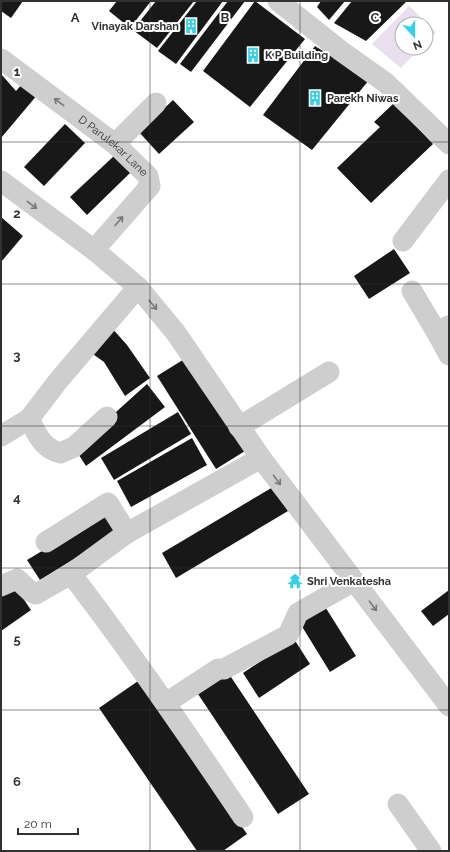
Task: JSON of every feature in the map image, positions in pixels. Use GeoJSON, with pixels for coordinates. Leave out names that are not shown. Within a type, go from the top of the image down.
{"type":"FeatureCollection","features":[{"type":"Feature","properties":{"kind":"street"},"geometry":{"type":"LineString","coordinates":[[278,1],[341,51],[386,83],[449,144]]}},
{"type":"Feature","properties":{"kind":"street","name":"D Parulekar Lane"},"geometry":{"type":"LineString","coordinates":[[1,59],[115,144],[148,176],[150,186],[94,250]]}},
{"type":"Feature","properties":{"kind":"street"},"geometry":{"type":"LineString","coordinates":[[115,144],[156,104]]}},
{"type":"Feature","properties":{"kind":"street"},"geometry":{"type":"LineString","coordinates":[[403,242],[449,180]]}},
{"type":"Feature","properties":{"kind":"street"},"geometry":{"type":"LineString","coordinates":[[1,181],[94,250],[138,287],[176,333],[261,458],[449,706]]}},
{"type":"Feature","properties":{"kind":"street"},"geometry":{"type":"LineString","coordinates":[[1,436],[29,419],[58,381],[138,287]]}},
{"type":"Feature","properties":{"kind":"street"},"geometry":{"type":"LineString","coordinates":[[412,291],[443,329],[449,355]]}},
{"type":"Feature","properties":{"kind":"street"},"geometry":{"type":"LineString","coordinates":[[239,427],[329,372]]}},
{"type":"Feature","properties":{"kind":"street"},"geometry":{"type":"LineString","coordinates":[[29,419],[42,443],[50,450],[60,453],[74,447],[107,417]]}},
{"type":"Feature","properties":{"kind":"street"},"geometry":{"type":"LineString","coordinates":[[1,586],[17,579],[30,591],[36,594],[71,574],[127,533],[261,458]]}},
{"type":"Feature","properties":{"kind":"street"},"geometry":{"type":"LineString","coordinates":[[46,542],[108,502],[127,533]]}},
{"type":"Feature","properties":{"kind":"street"},"geometry":{"type":"LineString","coordinates":[[71,574],[166,703],[244,817]]}},
{"type":"Feature","properties":{"kind":"street"},"geometry":{"type":"LineString","coordinates":[[166,703],[218,668],[224,669],[288,635],[298,613],[354,581]]}},
{"type":"Feature","properties":{"kind":"street"},"geometry":{"type":"LineString","coordinates":[[398,804],[431,851]]}},
{"type":"Feature","properties":{"kind":"shaded area"},"geometry":{"type":"Polygon","coordinates":[[[409,6],[419,16],[399,16],[409,6]]]}},
{"type":"Feature","properties":{"kind":"shaded area"},"geometry":{"type":"Polygon","coordinates":[[[394,21],[394,56],[412,56],[401,68],[372,44],[394,21]]]}},
{"type":"Feature","properties":{"kind":"building"},"geometry":{"type":"Polygon","coordinates":[[[1,1],[23,1],[11,18],[1,11],[1,1]]]}},
{"type":"Feature","properties":{"kind":"building"},"geometry":{"type":"Polygon","coordinates":[[[117,1],[151,1],[130,28],[109,11],[117,1]]]}},
{"type":"Feature","properties":{"kind":"building"},"geometry":{"type":"Polygon","coordinates":[[[156,1],[194,1],[157,48],[133,30],[156,1]]]}},
{"type":"Feature","properties":{"kind":"building","name":"Vinayak Darshan"},"geometry":{"type":"Polygon","coordinates":[[[197,1],[223,1],[176,64],[158,51],[197,1]]]}},
{"type":"Feature","properties":{"kind":"building"},"geometry":{"type":"Polygon","coordinates":[[[228,1],[245,1],[191,72],[180,64],[228,1]]]}},
{"type":"Feature","properties":{"kind":"building","name":"K P Building"},"geometry":{"type":"Polygon","coordinates":[[[255,1],[305,39],[250,107],[203,71],[255,1]]]}},
{"type":"Feature","properties":{"kind":"building"},"geometry":{"type":"Polygon","coordinates":[[[321,1],[345,1],[329,20],[317,7],[321,1]]]}},
{"type":"Feature","properties":{"kind":"building"},"geometry":{"type":"Polygon","coordinates":[[[352,1],[407,1],[366,41],[334,23],[352,1]]]}},
{"type":"Feature","properties":{"kind":"building","name":"Parekh Niwas"},"geometry":{"type":"Polygon","coordinates":[[[315,46],[369,80],[312,150],[263,115],[315,46]]]}},
{"type":"Feature","properties":{"kind":"building"},"geometry":{"type":"Polygon","coordinates":[[[1,74],[16,91],[24,82],[38,94],[1,138],[1,74]]]}},
{"type":"Feature","properties":{"kind":"building"},"geometry":{"type":"Polygon","coordinates":[[[173,100],[194,122],[159,154],[139,132],[173,100]]]}},
{"type":"Feature","properties":{"kind":"building"},"geometry":{"type":"Polygon","coordinates":[[[394,103],[433,144],[371,203],[337,168],[380,127],[374,122],[394,103]]]}},
{"type":"Feature","properties":{"kind":"building"},"geometry":{"type":"Polygon","coordinates":[[[65,124],[85,143],[44,186],[24,167],[65,124]]]}},
{"type":"Feature","properties":{"kind":"building"},"geometry":{"type":"Polygon","coordinates":[[[115,155],[131,172],[87,215],[70,197],[115,155]]]}},
{"type":"Feature","properties":{"kind":"building"},"geometry":{"type":"Polygon","coordinates":[[[1,217],[23,236],[1,262],[1,217]]]}},
{"type":"Feature","properties":{"kind":"building"},"geometry":{"type":"Polygon","coordinates":[[[394,249],[410,273],[369,299],[354,276],[394,249]]]}},
{"type":"Feature","properties":{"kind":"building"},"geometry":{"type":"Polygon","coordinates":[[[111,327],[127,345],[150,378],[125,396],[104,362],[90,352],[111,327]]]}},
{"type":"Feature","properties":{"kind":"building"},"geometry":{"type":"Polygon","coordinates":[[[186,358],[245,451],[216,469],[157,376],[186,358]]]}},
{"type":"Feature","properties":{"kind":"building"},"geometry":{"type":"Polygon","coordinates":[[[147,384],[165,407],[86,466],[75,449],[147,384]]]}},
{"type":"Feature","properties":{"kind":"building"},"geometry":{"type":"Polygon","coordinates":[[[178,412],[191,434],[114,480],[101,458],[178,412]]]}},
{"type":"Feature","properties":{"kind":"building"},"geometry":{"type":"Polygon","coordinates":[[[192,438],[207,465],[131,507],[117,481],[192,438]]]}},
{"type":"Feature","properties":{"kind":"building"},"geometry":{"type":"Polygon","coordinates":[[[273,487],[288,511],[176,578],[162,553],[273,487]]]}},
{"type":"Feature","properties":{"kind":"building"},"geometry":{"type":"Polygon","coordinates":[[[107,512],[119,531],[40,580],[27,560],[107,512]]]}},
{"type":"Feature","properties":{"kind":"building"},"geometry":{"type":"Polygon","coordinates":[[[14,585],[31,610],[1,631],[1,595],[14,585]]]}},
{"type":"Feature","properties":{"kind":"building"},"geometry":{"type":"Polygon","coordinates":[[[449,590],[449,614],[433,626],[421,611],[449,590]]]}},
{"type":"Feature","properties":{"kind":"building"},"geometry":{"type":"Polygon","coordinates":[[[324,605],[356,656],[330,672],[298,620],[324,605]]]}},
{"type":"Feature","properties":{"kind":"building"},"geometry":{"type":"Polygon","coordinates":[[[294,639],[310,664],[259,698],[243,673],[294,639]]]}},
{"type":"Feature","properties":{"kind":"building"},"geometry":{"type":"Polygon","coordinates":[[[229,674],[309,794],[278,814],[198,694],[229,674]]]}},
{"type":"Feature","properties":{"kind":"building"},"geometry":{"type":"Polygon","coordinates":[[[141,679],[247,834],[223,851],[197,851],[99,708],[141,679]]]}},
{"type":"Feature","properties":{"kind":"place","name":"Vinayak Darshan"},"geometry":{"type":"Point","coordinates":[191,26]}},
{"type":"Feature","properties":{"kind":"place","name":"K P Building"},"geometry":{"type":"Point","coordinates":[253,55]}},
{"type":"Feature","properties":{"kind":"place","name":"Parekh Niwas"},"geometry":{"type":"Point","coordinates":[315,98]}},
{"type":"Feature","properties":{"kind":"place","name":"Shri Venkatesha"},"geometry":{"type":"Point","coordinates":[295,581]}}]}
